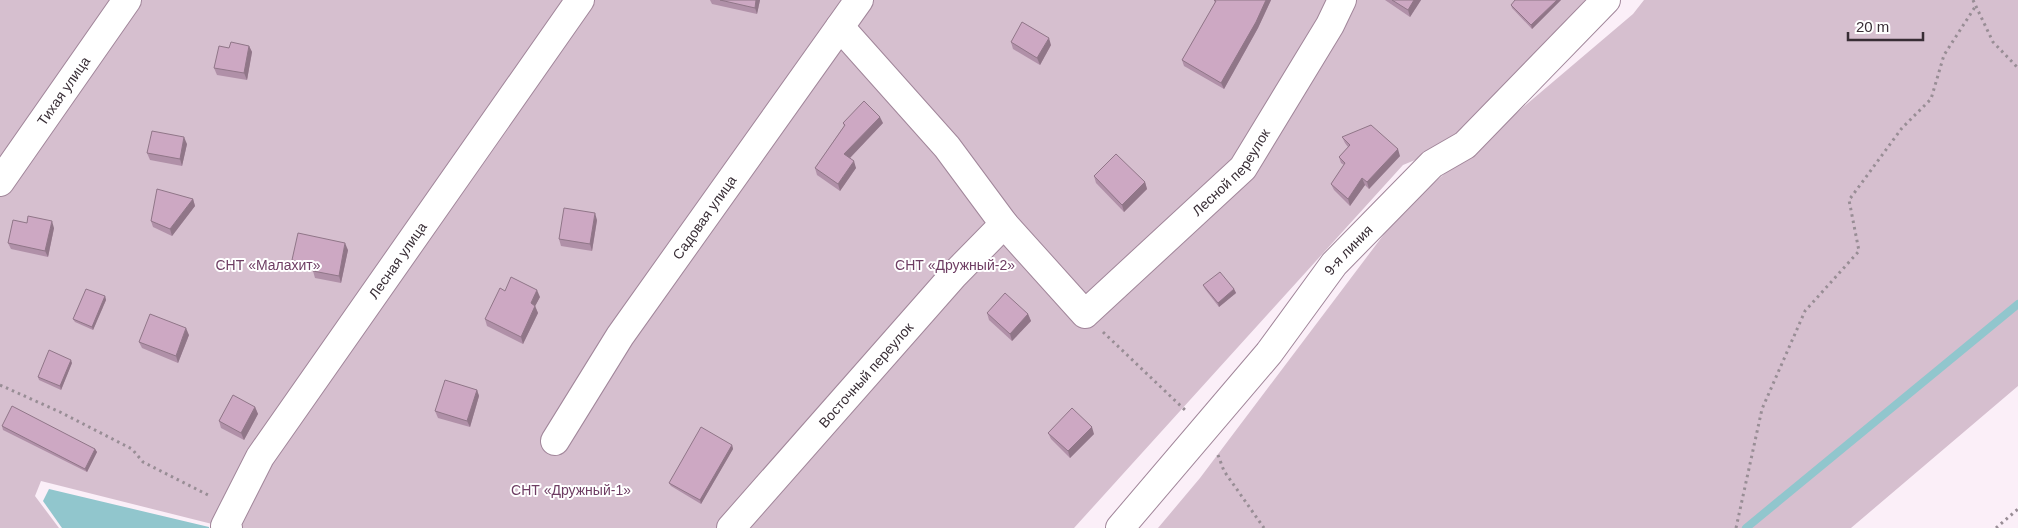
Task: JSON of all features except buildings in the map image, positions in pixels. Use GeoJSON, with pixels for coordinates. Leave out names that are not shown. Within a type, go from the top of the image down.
{"type":"FeatureCollection","features":[{"type":"Feature","properties":{"kind":"street","name":"Тихая улица"},"geometry":{"type":"LineString","coordinates":[[0,182],[127,0]]}},
{"type":"Feature","properties":{"kind":"street","name":"Лесная улица"},"geometry":{"type":"LineString","coordinates":[[228,523],[260,457],[580,0]]}},
{"type":"Feature","properties":{"kind":"street","name":"Садовая улица"},"geometry":{"type":"LineString","coordinates":[[555,440],[620,336],[859,0]]}},
{"type":"Feature","properties":{"kind":"street","name":"Лесной переулок"},"geometry":{"type":"LineString","coordinates":[[1085,314],[1243,168],[1330,25],[1342,0]]}},
{"type":"Feature","properties":{"kind":"street","name":"9-я линия"},"geometry":{"type":"LineString","coordinates":[[1120,528],[1270,353],[1334,264],[1432,164],[1465,145],[1606,0]]}},
{"type":"Feature","properties":{"kind":"street"},"geometry":{"type":"LineString","coordinates":[[840,27],[947,147],[1004,224],[1085,314]]}},
{"type":"Feature","properties":{"kind":"street","name":"Восточный переулок"},"geometry":{"type":"LineString","coordinates":[[731,528],[953,276],[1004,224]]}},
{"type":"Feature","properties":{"kind":"path"},"geometry":{"type":"LineString","coordinates":[[1973,0],[1975,8],[1993,42],[2018,68]]}},
{"type":"Feature","properties":{"kind":"path"},"geometry":{"type":"LineString","coordinates":[[1736,528],[1762,409],[1805,311],[1859,250],[1849,200],[1902,128],[1931,99],[1944,55],[1975,8]]}},
{"type":"Feature","properties":{"kind":"path"},"geometry":{"type":"LineString","coordinates":[[1085,314],[1162,390],[1206,429],[1224,471],[1264,528]]}},
{"type":"Feature","properties":{"kind":"path"},"geometry":{"type":"LineString","coordinates":[[0,385],[60,412],[132,449],[143,462],[212,497],[228,523]]}},
{"type":"Feature","properties":{"kind":"path"},"geometry":{"type":"LineString","coordinates":[[1996,528],[2018,509]]}},
{"type":"Feature","properties":{"kind":"green space"},"geometry":{"type":"Polygon","coordinates":[[[0,0],[1593,0],[1466,139],[1403,165],[1074,528],[228,528],[41,481],[35,496],[59,528],[0,528],[0,0]]]}},
{"type":"Feature","properties":{"kind":"green space"},"geometry":{"type":"Polygon","coordinates":[[[1644,0],[2018,0],[2018,386],[1851,528],[1158,528],[1200,478],[1403,209],[1633,14],[1644,0]]]}},
{"type":"Feature","properties":{"kind":"water"},"geometry":{"type":"Polygon","coordinates":[[[49,489],[209,528],[62,528],[43,501],[49,489]]]}},
{"type":"Feature","properties":{"kind":"waterway"},"geometry":{"type":"LineString","coordinates":[[1746,528],[2018,304]]}},
{"type":"Feature","properties":{"kind":"park label","name":"СНТ «Малахит»"},"geometry":{"type":"Point","coordinates":[268,265]}},
{"type":"Feature","properties":{"kind":"park label","name":"СНТ «Дружный-2»"},"geometry":{"type":"Point","coordinates":[955,265]}},
{"type":"Feature","properties":{"kind":"park label","name":"СНТ «Дружный-1»"},"geometry":{"type":"Point","coordinates":[571,490]}}]}
